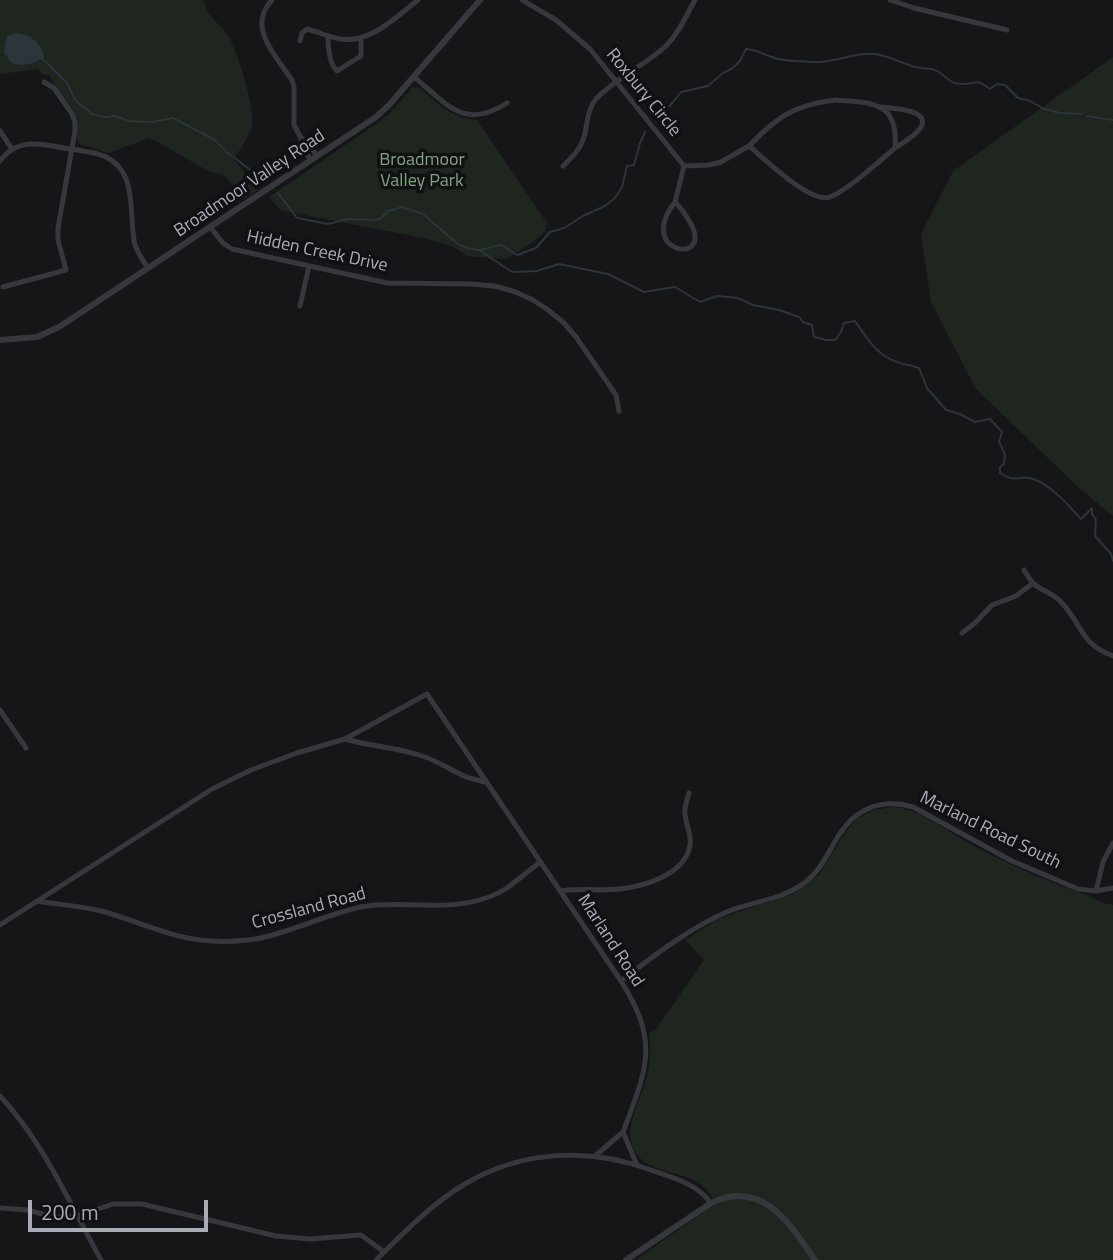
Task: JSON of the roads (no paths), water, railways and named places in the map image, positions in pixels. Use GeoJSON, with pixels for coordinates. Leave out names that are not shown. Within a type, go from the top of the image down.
{"type":"FeatureCollection","features":[{"type":"Feature","properties":{"kind":"street"},"geometry":{"type":"LineString","coordinates":[[272,0],[261,18],[261,27],[270,47],[292,80],[293,121],[301,138],[301,145],[314,158]]}},
{"type":"Feature","properties":{"kind":"street"},"geometry":{"type":"LineString","coordinates":[[300,41],[304,30],[348,40],[361,38],[378,30],[418,0]]}},
{"type":"Feature","properties":{"kind":"street","name":"Roxbury Circle"},"geometry":{"type":"LineString","coordinates":[[522,0],[556,20],[590,50],[684,166]]}},
{"type":"Feature","properties":{"kind":"street"},"geometry":{"type":"LineString","coordinates":[[563,166],[582,143],[587,118],[595,101],[616,81],[675,36],[695,0]]}},
{"type":"Feature","properties":{"kind":"street"},"geometry":{"type":"LineString","coordinates":[[890,0],[1007,30]]}},
{"type":"Feature","properties":{"kind":"street","name":"Broadmoor Valley Road"},"geometry":{"type":"LineString","coordinates":[[0,340],[37,337],[48,332],[382,113],[475,1]]}},
{"type":"Feature","properties":{"kind":"street"},"geometry":{"type":"LineString","coordinates":[[328,36],[333,67],[337,71],[361,56],[361,38]]}},
{"type":"Feature","properties":{"kind":"street"},"geometry":{"type":"LineString","coordinates":[[414,77],[460,113],[477,116],[488,114],[507,103]]}},
{"type":"Feature","properties":{"kind":"street"},"geometry":{"type":"LineString","coordinates":[[3,288],[66,270],[58,240],[58,228],[75,127],[74,118],[54,88],[44,82]]}},
{"type":"Feature","properties":{"kind":"street"},"geometry":{"type":"LineString","coordinates":[[675,202],[695,231],[694,245],[689,248],[673,247],[667,242],[662,227],[667,211],[675,202],[684,166],[721,162],[749,146],[788,114],[815,102],[861,101],[881,107],[909,110],[917,113],[922,123],[919,130],[842,191],[828,198],[816,198],[805,192],[749,146]]}},
{"type":"Feature","properties":{"kind":"street"},"geometry":{"type":"LineString","coordinates":[[881,107],[892,117],[897,134],[895,148]]}},
{"type":"Feature","properties":{"kind":"street"},"geometry":{"type":"LineString","coordinates":[[0,131],[12,149]]}},
{"type":"Feature","properties":{"kind":"street"},"geometry":{"type":"LineString","coordinates":[[0,161],[12,149],[31,143],[101,155],[112,160],[121,170],[128,186],[135,243],[148,268]]}},
{"type":"Feature","properties":{"kind":"street","name":"Hidden Creek Drive"},"geometry":{"type":"LineString","coordinates":[[211,226],[223,243],[232,249],[387,283],[494,286],[533,300],[564,323],[576,337],[616,395],[619,411]]}},
{"type":"Feature","properties":{"kind":"street"},"geometry":{"type":"LineString","coordinates":[[299,306],[309,266]]}},
{"type":"Feature","properties":{"kind":"street"},"geometry":{"type":"LineString","coordinates":[[1024,570],[1032,583],[1059,599],[1089,643],[1101,652],[1113,656]]}},
{"type":"Feature","properties":{"kind":"street"},"geometry":{"type":"LineString","coordinates":[[962,633],[992,605],[1016,596],[1032,583]]}},
{"type":"Feature","properties":{"kind":"street","name":"Marland Road"},"geometry":{"type":"LineString","coordinates":[[0,925],[212,789],[251,770],[345,739],[427,694],[632,998],[646,1036],[646,1060],[641,1084],[623,1132]]}},
{"type":"Feature","properties":{"kind":"street"},"geometry":{"type":"LineString","coordinates":[[0,710],[26,748]]}},
{"type":"Feature","properties":{"kind":"street","name":"Marland Road"},"geometry":{"type":"LineString","coordinates":[[345,739],[415,753],[465,776],[486,782]]}},
{"type":"Feature","properties":{"kind":"street"},"geometry":{"type":"LineString","coordinates":[[560,891],[635,886],[671,872],[683,861],[690,848],[685,812],[689,793]]}},
{"type":"Feature","properties":{"kind":"street","name":"Marland Road South"},"geometry":{"type":"LineString","coordinates":[[621,981],[708,921],[731,910],[779,896],[806,882],[818,869],[847,825],[861,813],[877,806],[897,803],[913,807],[1012,861],[1078,889],[1096,891],[1113,888]]}},
{"type":"Feature","properties":{"kind":"street"},"geometry":{"type":"LineString","coordinates":[[1096,891],[1103,863],[1113,843]]}},
{"type":"Feature","properties":{"kind":"street","name":"Crossland Road"},"geometry":{"type":"LineString","coordinates":[[37,901],[105,912],[202,940],[255,939],[365,906],[448,906],[478,900],[508,887],[540,862]]}},
{"type":"Feature","properties":{"kind":"street"},"geometry":{"type":"LineString","coordinates":[[0,1096],[37,1143],[101,1260]]}},
{"type":"Feature","properties":{"kind":"street"},"geometry":{"type":"LineString","coordinates":[[595,1156],[623,1132],[637,1165]]}},
{"type":"Feature","properties":{"kind":"street"},"geometry":{"type":"LineString","coordinates":[[376,1260],[419,1218],[467,1183],[505,1166],[539,1157],[595,1156],[637,1165],[692,1186],[711,1203]]}},
{"type":"Feature","properties":{"kind":"street"},"geometry":{"type":"LineString","coordinates":[[626,1260],[711,1203],[722,1198],[740,1196],[765,1202],[785,1219],[815,1260]]}},
{"type":"Feature","properties":{"kind":"street"},"geometry":{"type":"LineString","coordinates":[[0,1208],[27,1210],[54,1217],[77,1216],[113,1204],[142,1204],[276,1236],[310,1240],[361,1235],[384,1252]]}},
{"type":"Feature","properties":{"kind":"waterway"},"geometry":{"type":"LineString","coordinates":[[656,121],[681,92],[708,86],[733,68],[746,49],[787,61],[823,62],[864,54],[880,55],[916,67],[935,70],[955,83],[976,82],[990,89],[997,84],[1005,85],[1018,98],[1044,109],[1081,114]]}},
{"type":"Feature","properties":{"kind":"waterway"},"geometry":{"type":"LineString","coordinates":[[45,61],[67,83],[75,100],[92,114],[115,116],[129,121],[151,122],[173,118],[215,140],[264,180]]}},
{"type":"Feature","properties":{"kind":"waterway"},"geometry":{"type":"LineString","coordinates":[[1087,116],[1113,120]]}},
{"type":"Feature","properties":{"kind":"waterway"},"geometry":{"type":"LineString","coordinates":[[480,250],[501,245],[517,255],[536,248],[550,232],[564,228],[605,206],[615,198],[622,187],[627,166],[634,165],[645,132]]}},
{"type":"Feature","properties":{"kind":"waterway"},"geometry":{"type":"LineString","coordinates":[[278,193],[297,218],[328,224],[348,219],[376,220],[388,211],[402,207],[423,214],[459,245],[479,250],[512,272],[537,271],[559,264],[608,274],[644,292],[675,287],[700,302],[717,296],[738,298],[753,305],[799,317],[803,322],[812,325],[814,337],[827,340],[835,340],[844,323],[855,321],[884,356],[919,368],[927,388],[946,410],[975,422],[990,419],[1002,432],[999,442],[1005,454],[1000,473],[1009,478],[1029,478],[1039,482],[1059,496],[1081,519],[1092,508],[1096,520],[1095,536],[1111,554],[1113,561]]}},
{"type":"Feature","properties":{"kind":"park label","name":"Broadmoor Valley Park"},"geometry":{"type":"Point","coordinates":[422,171]}}]}
